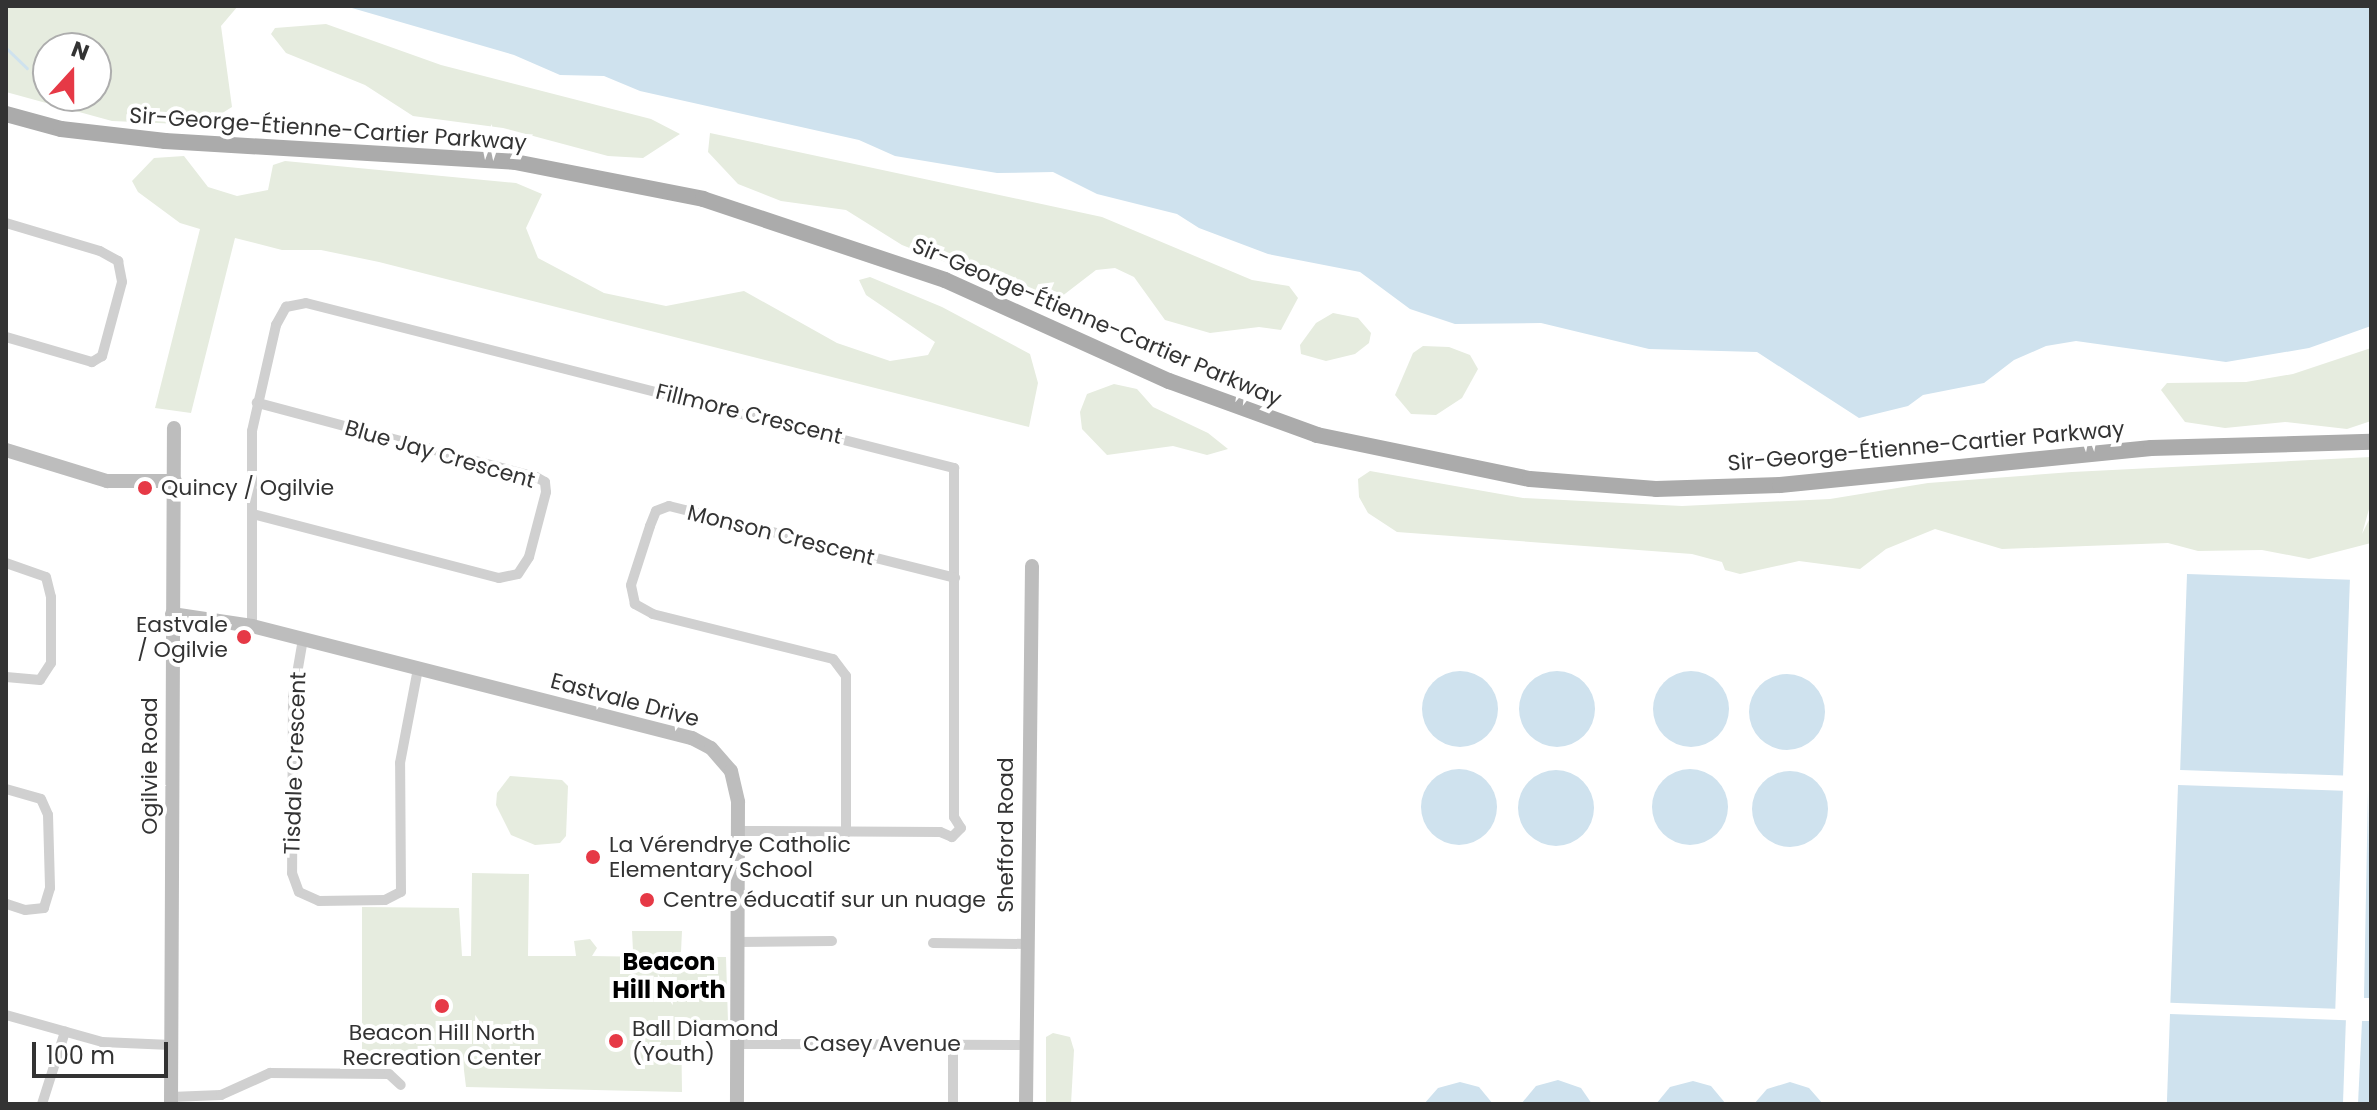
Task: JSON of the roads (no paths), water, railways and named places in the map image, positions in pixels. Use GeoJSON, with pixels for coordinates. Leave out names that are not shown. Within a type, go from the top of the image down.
{"type":"FeatureCollection","features":[{"type":"Feature","properties":{"kind":"main road","name":"Sir-George-Étienne-Cartier Parkway"},"geometry":{"type":"LineString","coordinates":[[6,114],[61,129],[165,141],[317,146],[515,162],[703,199],[945,280],[1183,387],[1317,435],[1530,479],[1656,489],[1780,485],[2122,450],[2371,442]]}},
{"type":"Feature","properties":{"kind":"street"},"geometry":{"type":"LineString","coordinates":[[6,223],[100,251],[118,261],[122,282],[102,356],[92,362],[6,337]]}},
{"type":"Feature","properties":{"kind":"street","name":"Fillmore Crescent"},"geometry":{"type":"LineString","coordinates":[[252,626],[252,431],[276,325],[286,307],[306,303],[942,462],[954,468],[954,817],[961,828],[952,837],[940,832],[738,831]]}},
{"type":"Feature","properties":{"kind":"street","name":"Blue Jay Crescent"},"geometry":{"type":"LineString","coordinates":[[253,514],[499,578],[518,574],[529,557],[546,492],[545,482],[536,477],[257,403]]}},
{"type":"Feature","properties":{"kind":"street","name":"Ogilvie Road"},"geometry":{"type":"LineString","coordinates":[[171,1101],[174,428]]}},
{"type":"Feature","properties":{"kind":"street"},"geometry":{"type":"LineString","coordinates":[[6,450],[107,481],[175,481]]}},
{"type":"Feature","properties":{"kind":"street","name":"Monson Crescent"},"geometry":{"type":"LineString","coordinates":[[846,833],[846,676],[833,659],[653,614],[635,604],[631,585],[656,511],[669,506],[955,578]]}},
{"type":"Feature","properties":{"kind":"street"},"geometry":{"type":"LineString","coordinates":[[6,563],[46,577],[51,610],[51,663],[40,680],[6,677]]}},
{"type":"Feature","properties":{"kind":"street","name":"Shefford Road"},"geometry":{"type":"LineString","coordinates":[[1026,1104],[1032,566]]}},
{"type":"Feature","properties":{"kind":"street","name":"Eastvale Drive"},"geometry":{"type":"LineString","coordinates":[[172,614],[252,626],[692,738],[711,748],[731,771],[738,831],[737,1104]]}},
{"type":"Feature","properties":{"kind":"street","name":"Tisdale Crescent"},"geometry":{"type":"LineString","coordinates":[[303,639],[293,697],[292,873],[299,892],[319,901],[385,900],[401,892],[400,763],[418,669]]}},
{"type":"Feature","properties":{"kind":"street"},"geometry":{"type":"LineString","coordinates":[[6,789],[41,799],[48,815],[50,888],[44,908],[25,910],[6,904]]}},
{"type":"Feature","properties":{"kind":"street"},"geometry":{"type":"LineString","coordinates":[[737,942],[832,941]]}},
{"type":"Feature","properties":{"kind":"street"},"geometry":{"type":"LineString","coordinates":[[933,943],[1027,944]]}},
{"type":"Feature","properties":{"kind":"street"},"geometry":{"type":"LineString","coordinates":[[6,1015],[102,1042],[171,1045]]}},
{"type":"Feature","properties":{"kind":"street"},"geometry":{"type":"LineString","coordinates":[[42,1104],[65,1032]]}},
{"type":"Feature","properties":{"kind":"street","name":"Casey Avenue"},"geometry":{"type":"LineString","coordinates":[[737,1044],[1026,1045]]}},
{"type":"Feature","properties":{"kind":"street"},"geometry":{"type":"LineString","coordinates":[[953,1044],[953,1104]]}},
{"type":"Feature","properties":{"kind":"street"},"geometry":{"type":"LineString","coordinates":[[171,1101],[221,1095],[258,1076],[280,1073],[389,1074],[401,1085]]}},
{"type":"Feature","properties":{"kind":"water"},"geometry":{"type":"Polygon","coordinates":[[[345,6],[2371,6],[2371,326],[2309,348],[2226,362],[2076,341],[2046,346],[2014,360],[1984,383],[1923,395],[1908,406],[1859,418],[1757,352],[1649,349],[1541,323],[1455,324],[1410,309],[1360,272],[1268,254],[1199,228],[1177,214],[1097,194],[1053,172],[997,173],[895,156],[859,140],[640,91],[604,76],[560,75],[514,55],[345,6]]]}},
{"type":"Feature","properties":{"kind":"water"},"geometry":{"type":"Polygon","coordinates":[[[2187,574],[2350,580],[2343,776],[2180,770],[2187,574]]]}},
{"type":"Feature","properties":{"kind":"water"},"geometry":{"type":"Polygon","coordinates":[[[1453,671],[1467,671],[1481,677],[1492,688],[1498,709],[1495,724],[1487,736],[1467,747],[1453,747],[1439,741],[1428,730],[1422,716],[1422,702],[1428,688],[1439,677],[1453,671]]]}},
{"type":"Feature","properties":{"kind":"water"},"geometry":{"type":"Polygon","coordinates":[[[1550,671],[1564,671],[1578,677],[1589,688],[1595,709],[1592,724],[1584,736],[1564,747],[1550,747],[1536,741],[1525,730],[1519,716],[1519,702],[1525,688],[1536,677],[1550,671]]]}},
{"type":"Feature","properties":{"kind":"water"},"geometry":{"type":"Polygon","coordinates":[[[1684,671],[1698,671],[1712,677],[1723,688],[1729,709],[1726,724],[1718,736],[1698,747],[1684,747],[1670,741],[1659,730],[1653,716],[1653,702],[1659,688],[1670,677],[1684,671]]]}},
{"type":"Feature","properties":{"kind":"water"},"geometry":{"type":"Polygon","coordinates":[[[1780,674],[1794,674],[1808,680],[1819,691],[1825,712],[1822,727],[1814,739],[1794,750],[1780,750],[1766,744],[1755,733],[1749,719],[1749,705],[1755,691],[1766,680],[1780,674]]]}},
{"type":"Feature","properties":{"kind":"water"},"geometry":{"type":"Polygon","coordinates":[[[1452,769],[1466,769],[1480,775],[1491,786],[1497,807],[1494,822],[1486,834],[1466,845],[1452,845],[1438,839],[1427,828],[1421,814],[1421,800],[1427,786],[1438,775],[1452,769]]]}},
{"type":"Feature","properties":{"kind":"water"},"geometry":{"type":"Polygon","coordinates":[[[1683,769],[1697,769],[1711,775],[1722,786],[1728,807],[1725,822],[1717,834],[1697,845],[1683,845],[1669,839],[1658,828],[1652,814],[1652,800],[1658,786],[1669,775],[1683,769]]]}},
{"type":"Feature","properties":{"kind":"water"},"geometry":{"type":"Polygon","coordinates":[[[1549,770],[1563,770],[1577,776],[1588,787],[1594,808],[1591,823],[1583,835],[1563,846],[1549,846],[1535,840],[1524,829],[1518,815],[1518,801],[1524,787],[1535,776],[1549,770]]]}},
{"type":"Feature","properties":{"kind":"water"},"geometry":{"type":"Polygon","coordinates":[[[1783,771],[1797,771],[1811,777],[1822,788],[1828,809],[1825,824],[1817,836],[1797,847],[1783,847],[1769,841],[1758,830],[1752,816],[1752,802],[1758,788],[1769,777],[1783,771]]]}},
{"type":"Feature","properties":{"kind":"water"},"geometry":{"type":"Polygon","coordinates":[[[2178,785],[2343,791],[2335,1009],[2170,1003],[2178,785]]]}},
{"type":"Feature","properties":{"kind":"water"},"geometry":{"type":"Polygon","coordinates":[[[2368,789],[2371,998],[2364,998],[2368,789]]]}},
{"type":"Feature","properties":{"kind":"water"},"geometry":{"type":"Polygon","coordinates":[[[2170,1014],[2346,1020],[2343,1104],[2167,1104],[2170,1014]]]}},
{"type":"Feature","properties":{"kind":"water"},"geometry":{"type":"Polygon","coordinates":[[[2362,1021],[2371,1021],[2371,1104],[2358,1104],[2362,1021]]]}},
{"type":"Feature","properties":{"kind":"water"},"geometry":{"type":"Polygon","coordinates":[[[1558,1080],[1581,1088],[1592,1104],[1521,1104],[1536,1086],[1558,1080]]]}},
{"type":"Feature","properties":{"kind":"water"},"geometry":{"type":"Polygon","coordinates":[[[1693,1081],[1711,1086],[1726,1104],[1656,1104],[1670,1087],[1693,1081]]]}},
{"type":"Feature","properties":{"kind":"water"},"geometry":{"type":"Polygon","coordinates":[[[1460,1082],[1479,1087],[1493,1104],[1424,1104],[1438,1088],[1460,1082]]]}},
{"type":"Feature","properties":{"kind":"water"},"geometry":{"type":"Polygon","coordinates":[[[1790,1082],[1809,1088],[1823,1104],[1754,1104],[1767,1089],[1790,1082]]]}},
{"type":"Feature","properties":{"kind":"waterway"},"geometry":{"type":"LineString","coordinates":[[6,48],[27,68]]}},
{"type":"Feature","properties":{"kind":"place","name":"Quincy / Ogilvie"},"geometry":{"type":"Point","coordinates":[145,488]}},
{"type":"Feature","properties":{"kind":"place","name":"Eastvale / Ogilvie"},"geometry":{"type":"Point","coordinates":[244,637]}},
{"type":"Feature","properties":{"kind":"place","name":"La Vérendrye Catholic Elementary School"},"geometry":{"type":"Point","coordinates":[593,857]}},
{"type":"Feature","properties":{"kind":"place","name":"Centre éducatif sur un nuage"},"geometry":{"type":"Point","coordinates":[647,900]}},
{"type":"Feature","properties":{"kind":"place","name":"Beacon Hill North Recreation Center"},"geometry":{"type":"Point","coordinates":[442,1006]}},
{"type":"Feature","properties":{"kind":"place","name":"Ball Diamond (Youth)"},"geometry":{"type":"Point","coordinates":[616,1041]}},
{"type":"Feature","properties":{"kind":"district","name":"Beacon Hill North"},"geometry":{"type":"Point","coordinates":[669,976]}}]}
